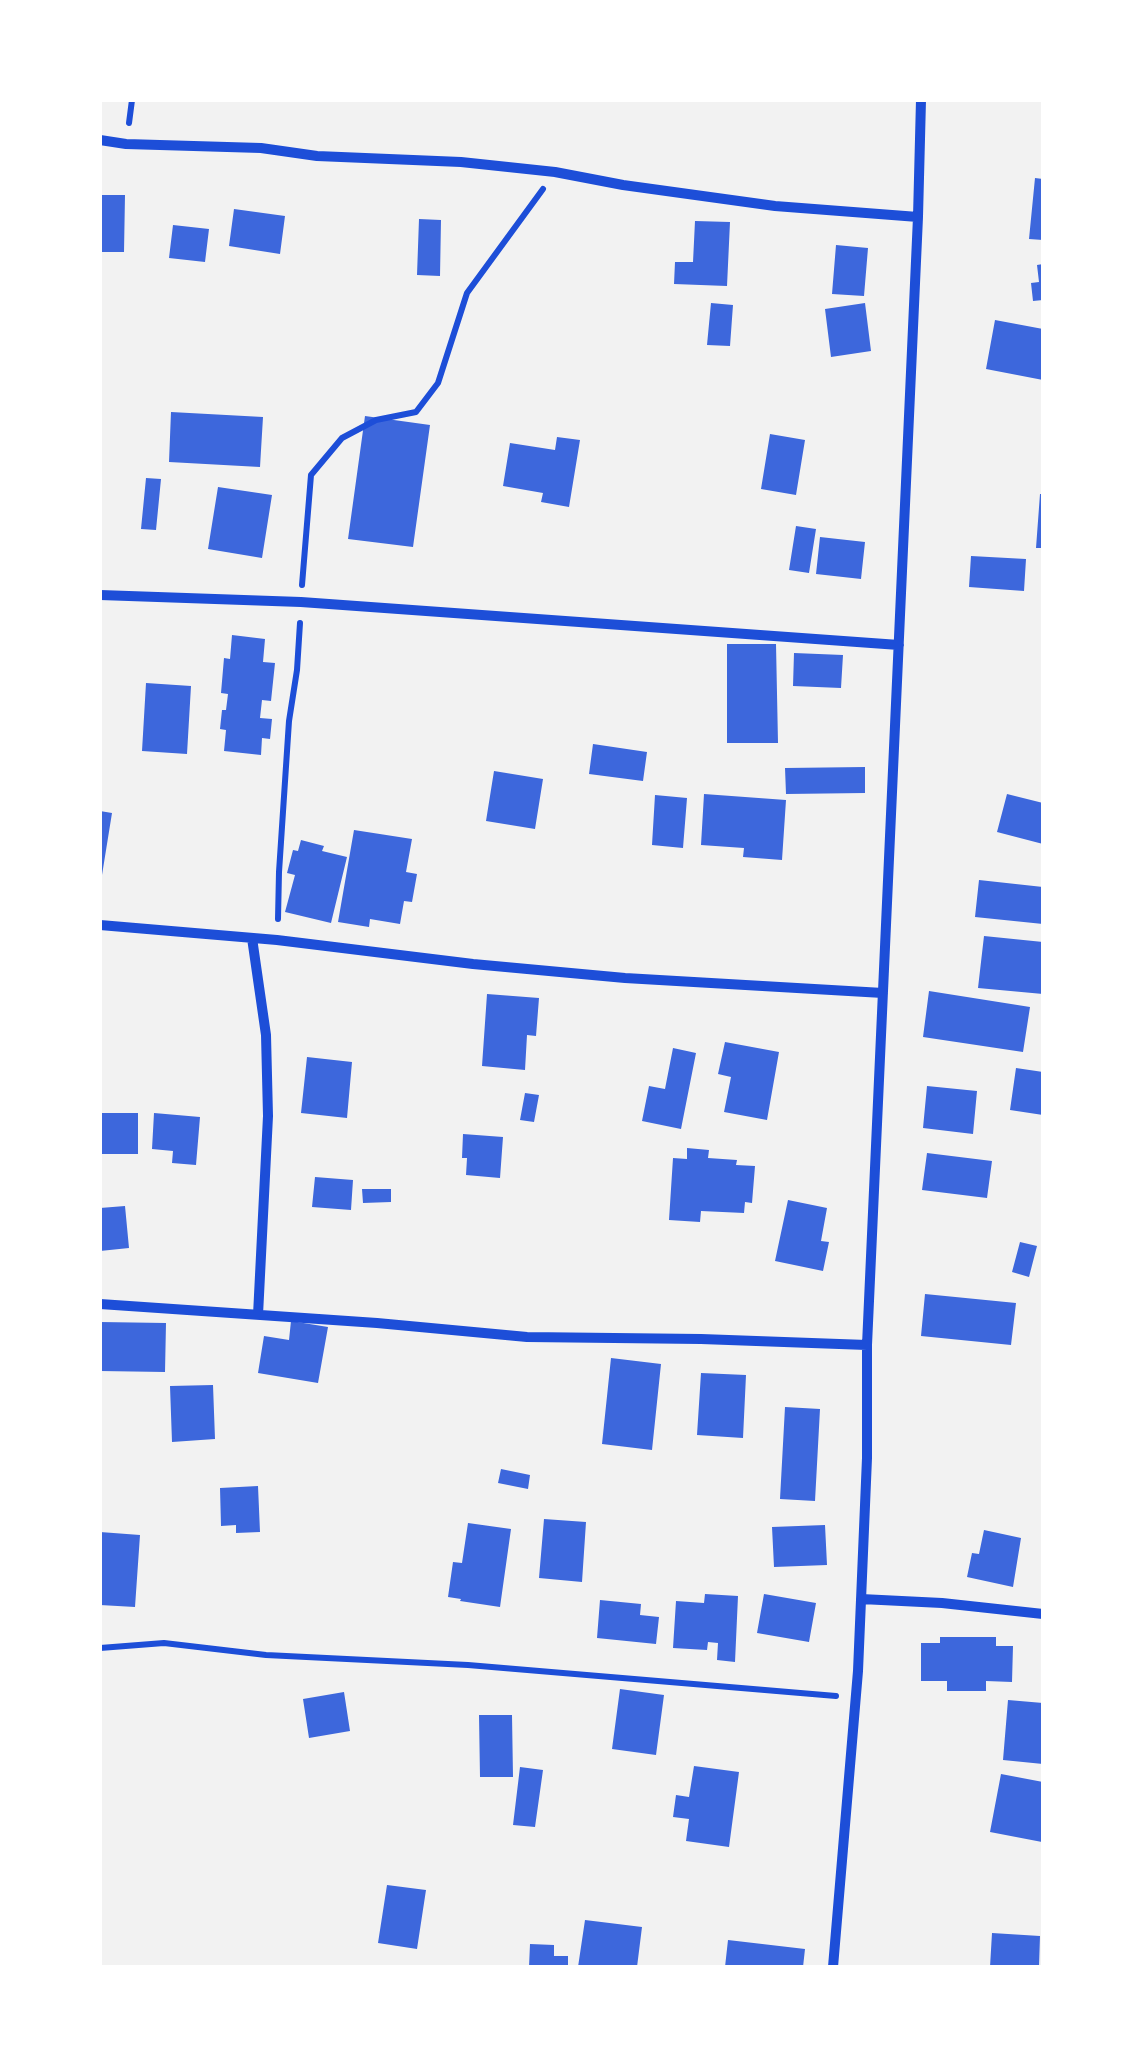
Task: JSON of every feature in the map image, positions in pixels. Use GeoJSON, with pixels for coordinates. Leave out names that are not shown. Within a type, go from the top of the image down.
{"type":"FeatureCollection","features":[{"type":"Feature","properties":{"kind":"street"},"geometry":{"type":"LineString","coordinates":[[832,1967],[862,1599],[866,1345],[921,100]]}},
{"type":"Feature","properties":{"kind":"street"},"geometry":{"type":"LineString","coordinates":[[100,140],[261,148],[318,156],[422,159],[555,172],[775,206],[918,217]]}},
{"type":"Feature","properties":{"kind":"street"},"geometry":{"type":"LineString","coordinates":[[100,595],[301,602],[899,645]]}},
{"type":"Feature","properties":{"kind":"street"},"geometry":{"type":"LineString","coordinates":[[100,925],[625,978],[882,993]]}},
{"type":"Feature","properties":{"kind":"street"},"geometry":{"type":"LineString","coordinates":[[252,938],[266,1035],[268,1116],[258,1315]]}},
{"type":"Feature","properties":{"kind":"street"},"geometry":{"type":"LineString","coordinates":[[100,1304],[527,1337],[866,1345]]}},
{"type":"Feature","properties":{"kind":"street"},"geometry":{"type":"LineString","coordinates":[[862,1599],[942,1602],[1043,1614]]}},
{"type":"Feature","properties":{"kind":"path"},"geometry":{"type":"LineString","coordinates":[[277,940],[278,872],[311,474],[342,438],[376,420],[416,412],[438,383],[467,293],[555,172]]}},
{"type":"Feature","properties":{"kind":"path"},"geometry":{"type":"LineString","coordinates":[[100,1648],[164,1644],[266,1655],[468,1664],[856,1697]]}},
{"type":"Feature","properties":{"kind":"building"},"geometry":{"type":"Polygon","coordinates":[[[1035,178],[1043,179],[1043,240],[1029,239],[1035,178]]]}},
{"type":"Feature","properties":{"kind":"building"},"geometry":{"type":"Polygon","coordinates":[[[100,195],[125,195],[124,252],[100,252],[100,195]]]}},
{"type":"Feature","properties":{"kind":"building"},"geometry":{"type":"Polygon","coordinates":[[[234,209],[285,216],[280,254],[229,246],[234,209]]]}},
{"type":"Feature","properties":{"kind":"building"},"geometry":{"type":"Polygon","coordinates":[[[419,219],[441,220],[440,276],[417,275],[419,219]]]}},
{"type":"Feature","properties":{"kind":"building"},"geometry":{"type":"Polygon","coordinates":[[[695,221],[730,222],[727,286],[674,284],[675,262],[693,262],[695,221]]]}},
{"type":"Feature","properties":{"kind":"building"},"geometry":{"type":"Polygon","coordinates":[[[173,225],[209,229],[205,262],[169,258],[173,225]]]}},
{"type":"Feature","properties":{"kind":"building"},"geometry":{"type":"Polygon","coordinates":[[[836,245],[868,248],[864,296],[832,294],[836,245]]]}},
{"type":"Feature","properties":{"kind":"building"},"geometry":{"type":"Polygon","coordinates":[[[1043,264],[1043,300],[1033,301],[1031,283],[1039,282],[1037,265],[1043,264]]]}},
{"type":"Feature","properties":{"kind":"building"},"geometry":{"type":"Polygon","coordinates":[[[711,303],[733,305],[730,346],[707,345],[711,303]]]}},
{"type":"Feature","properties":{"kind":"building"},"geometry":{"type":"Polygon","coordinates":[[[865,303],[871,351],[831,357],[825,309],[865,303]]]}},
{"type":"Feature","properties":{"kind":"building"},"geometry":{"type":"Polygon","coordinates":[[[995,320],[1043,329],[1043,380],[986,369],[995,320]]]}},
{"type":"Feature","properties":{"kind":"building"},"geometry":{"type":"Polygon","coordinates":[[[171,412],[263,417],[260,467],[169,462],[171,412]]]}},
{"type":"Feature","properties":{"kind":"building"},"geometry":{"type":"Polygon","coordinates":[[[365,416],[430,425],[413,547],[348,539],[365,416]]]}},
{"type":"Feature","properties":{"kind":"building"},"geometry":{"type":"Polygon","coordinates":[[[770,434],[805,440],[796,495],[761,489],[770,434]]]}},
{"type":"Feature","properties":{"kind":"building"},"geometry":{"type":"Polygon","coordinates":[[[557,437],[580,440],[569,507],[541,502],[543,493],[503,486],[510,443],[555,450],[557,437]]]}},
{"type":"Feature","properties":{"kind":"building"},"geometry":{"type":"Polygon","coordinates":[[[146,478],[161,479],[156,530],[141,529],[146,478]]]}},
{"type":"Feature","properties":{"kind":"building"},"geometry":{"type":"Polygon","coordinates":[[[218,487],[272,495],[262,558],[208,549],[218,487]]]}},
{"type":"Feature","properties":{"kind":"building"},"geometry":{"type":"Polygon","coordinates":[[[1040,494],[1043,548],[1036,548],[1040,494]]]}},
{"type":"Feature","properties":{"kind":"building"},"geometry":{"type":"Polygon","coordinates":[[[796,526],[816,529],[809,573],[789,570],[796,526]]]}},
{"type":"Feature","properties":{"kind":"building"},"geometry":{"type":"Polygon","coordinates":[[[820,537],[865,542],[861,579],[816,574],[820,537]]]}},
{"type":"Feature","properties":{"kind":"building"},"geometry":{"type":"Polygon","coordinates":[[[971,556],[1026,559],[1024,591],[969,587],[971,556]]]}},
{"type":"Feature","properties":{"kind":"building"},"geometry":{"type":"Polygon","coordinates":[[[232,635],[265,639],[263,662],[275,663],[271,701],[262,700],[260,718],[272,719],[270,739],[262,738],[261,755],[224,751],[226,730],[220,729],[228,694],[221,693],[224,658],[230,659],[232,635]]]}},
{"type":"Feature","properties":{"kind":"building"},"geometry":{"type":"Polygon","coordinates":[[[727,644],[776,644],[778,743],[727,743],[727,644]]]}},
{"type":"Feature","properties":{"kind":"building"},"geometry":{"type":"Polygon","coordinates":[[[794,653],[843,655],[841,688],[793,686],[794,653]]]}},
{"type":"Feature","properties":{"kind":"building"},"geometry":{"type":"Polygon","coordinates":[[[146,683],[191,686],[187,754],[142,751],[146,683]]]}},
{"type":"Feature","properties":{"kind":"building"},"geometry":{"type":"Polygon","coordinates":[[[593,744],[647,752],[643,781],[589,774],[593,744]]]}},
{"type":"Feature","properties":{"kind":"building"},"geometry":{"type":"Polygon","coordinates":[[[865,767],[865,793],[786,794],[785,768],[865,767]]]}},
{"type":"Feature","properties":{"kind":"building"},"geometry":{"type":"Polygon","coordinates":[[[494,771],[543,779],[535,829],[486,821],[494,771]]]}},
{"type":"Feature","properties":{"kind":"building"},"geometry":{"type":"Polygon","coordinates":[[[704,794],[786,800],[782,860],[743,857],[744,848],[701,845],[704,794]]]}},
{"type":"Feature","properties":{"kind":"building"},"geometry":{"type":"Polygon","coordinates":[[[1007,794],[1043,803],[1043,844],[997,832],[1007,794]]]}},
{"type":"Feature","properties":{"kind":"building"},"geometry":{"type":"Polygon","coordinates":[[[655,795],[687,798],[683,848],[652,845],[655,795]]]}},
{"type":"Feature","properties":{"kind":"building"},"geometry":{"type":"Polygon","coordinates":[[[100,811],[112,813],[102,875],[100,874],[100,811]]]}},
{"type":"Feature","properties":{"kind":"building"},"geometry":{"type":"Polygon","coordinates":[[[354,830],[412,839],[406,872],[417,874],[412,902],[404,901],[400,924],[370,919],[369,927],[338,922],[354,830]]]}},
{"type":"Feature","properties":{"kind":"building"},"geometry":{"type":"Polygon","coordinates":[[[301,840],[324,846],[322,851],[347,857],[331,923],[285,912],[295,875],[287,873],[293,850],[298,851],[301,840]]]}},
{"type":"Feature","properties":{"kind":"building"},"geometry":{"type":"Polygon","coordinates":[[[979,880],[1043,887],[1043,924],[975,917],[979,880]]]}},
{"type":"Feature","properties":{"kind":"building"},"geometry":{"type":"Polygon","coordinates":[[[984,936],[1043,942],[1043,994],[978,988],[984,936]]]}},
{"type":"Feature","properties":{"kind":"building"},"geometry":{"type":"Polygon","coordinates":[[[929,991],[1030,1007],[1023,1052],[923,1037],[929,991]]]}},
{"type":"Feature","properties":{"kind":"building"},"geometry":{"type":"Polygon","coordinates":[[[487,994],[539,998],[536,1036],[527,1035],[525,1070],[482,1066],[487,994]]]}},
{"type":"Feature","properties":{"kind":"building"},"geometry":{"type":"Polygon","coordinates":[[[725,1042],[779,1052],[767,1120],[724,1112],[731,1077],[718,1074],[725,1042]]]}},
{"type":"Feature","properties":{"kind":"building"},"geometry":{"type":"Polygon","coordinates":[[[673,1048],[696,1053],[681,1129],[642,1121],[649,1086],[665,1089],[673,1048]]]}},
{"type":"Feature","properties":{"kind":"building"},"geometry":{"type":"Polygon","coordinates":[[[307,1057],[352,1062],[347,1118],[301,1113],[307,1057]]]}},
{"type":"Feature","properties":{"kind":"building"},"geometry":{"type":"Polygon","coordinates":[[[1016,1068],[1043,1072],[1043,1115],[1010,1110],[1016,1068]]]}},
{"type":"Feature","properties":{"kind":"building"},"geometry":{"type":"Polygon","coordinates":[[[927,1086],[977,1091],[973,1134],[923,1128],[927,1086]]]}},
{"type":"Feature","properties":{"kind":"building"},"geometry":{"type":"Polygon","coordinates":[[[525,1093],[539,1095],[534,1122],[520,1120],[525,1093]]]}},
{"type":"Feature","properties":{"kind":"building"},"geometry":{"type":"Polygon","coordinates":[[[102,1113],[138,1113],[138,1154],[102,1154],[102,1113]]]}},
{"type":"Feature","properties":{"kind":"building"},"geometry":{"type":"Polygon","coordinates":[[[154,1113],[200,1117],[196,1165],[172,1163],[173,1151],[152,1149],[154,1113]]]}},
{"type":"Feature","properties":{"kind":"building"},"geometry":{"type":"Polygon","coordinates":[[[463,1134],[503,1137],[500,1178],[466,1175],[463,1134]]]}},
{"type":"Feature","properties":{"kind":"building"},"geometry":{"type":"Polygon","coordinates":[[[687,1148],[709,1150],[708,1158],[755,1166],[752,1203],[745,1202],[744,1213],[701,1211],[700,1222],[669,1220],[673,1158],[687,1159],[687,1148]]]}},
{"type":"Feature","properties":{"kind":"building"},"geometry":{"type":"Polygon","coordinates":[[[927,1153],[992,1161],[987,1198],[922,1190],[927,1153]]]}},
{"type":"Feature","properties":{"kind":"building"},"geometry":{"type":"Polygon","coordinates":[[[315,1177],[353,1180],[351,1210],[312,1207],[315,1177]]]}},
{"type":"Feature","properties":{"kind":"building"},"geometry":{"type":"Polygon","coordinates":[[[362,1189],[391,1189],[391,1202],[363,1203],[362,1189]]]}},
{"type":"Feature","properties":{"kind":"building"},"geometry":{"type":"Polygon","coordinates":[[[788,1200],[827,1208],[821,1241],[829,1242],[823,1271],[775,1261],[788,1200]]]}},
{"type":"Feature","properties":{"kind":"building"},"geometry":{"type":"Polygon","coordinates":[[[125,1206],[129,1248],[100,1251],[100,1208],[125,1206]]]}},
{"type":"Feature","properties":{"kind":"building"},"geometry":{"type":"Polygon","coordinates":[[[1020,1242],[1037,1246],[1029,1277],[1012,1272],[1020,1242]]]}},
{"type":"Feature","properties":{"kind":"building"},"geometry":{"type":"Polygon","coordinates":[[[925,1294],[1016,1303],[1011,1345],[921,1336],[925,1294]]]}},
{"type":"Feature","properties":{"kind":"building"},"geometry":{"type":"Polygon","coordinates":[[[291,1321],[328,1327],[318,1383],[258,1373],[264,1336],[289,1340],[291,1321]]]}},
{"type":"Feature","properties":{"kind":"building"},"geometry":{"type":"Polygon","coordinates":[[[100,1322],[166,1323],[165,1372],[100,1371],[100,1322]]]}},
{"type":"Feature","properties":{"kind":"building"},"geometry":{"type":"Polygon","coordinates":[[[611,1358],[661,1364],[652,1450],[602,1444],[611,1358]]]}},
{"type":"Feature","properties":{"kind":"building"},"geometry":{"type":"Polygon","coordinates":[[[701,1373],[746,1375],[743,1438],[697,1435],[701,1373]]]}},
{"type":"Feature","properties":{"kind":"building"},"geometry":{"type":"Polygon","coordinates":[[[213,1385],[215,1439],[172,1442],[170,1386],[213,1385]]]}},
{"type":"Feature","properties":{"kind":"building"},"geometry":{"type":"Polygon","coordinates":[[[785,1407],[820,1409],[815,1501],[780,1499],[785,1407]]]}},
{"type":"Feature","properties":{"kind":"building"},"geometry":{"type":"Polygon","coordinates":[[[501,1469],[530,1475],[528,1489],[498,1483],[501,1469]]]}},
{"type":"Feature","properties":{"kind":"building"},"geometry":{"type":"Polygon","coordinates":[[[258,1486],[260,1532],[236,1533],[236,1525],[221,1526],[220,1488],[258,1486]]]}},
{"type":"Feature","properties":{"kind":"building"},"geometry":{"type":"Polygon","coordinates":[[[544,1519],[586,1522],[582,1582],[539,1578],[544,1519]]]}},
{"type":"Feature","properties":{"kind":"building"},"geometry":{"type":"Polygon","coordinates":[[[468,1523],[511,1529],[500,1607],[448,1597],[453,1562],[462,1563],[468,1523]]]}},
{"type":"Feature","properties":{"kind":"building"},"geometry":{"type":"Polygon","coordinates":[[[825,1525],[827,1565],[774,1567],[772,1527],[825,1525]]]}},
{"type":"Feature","properties":{"kind":"building"},"geometry":{"type":"Polygon","coordinates":[[[984,1530],[1021,1538],[1013,1587],[967,1577],[972,1553],[979,1554],[984,1530]]]}},
{"type":"Feature","properties":{"kind":"building"},"geometry":{"type":"Polygon","coordinates":[[[100,1532],[140,1535],[135,1607],[100,1605],[100,1532]]]}},
{"type":"Feature","properties":{"kind":"building"},"geometry":{"type":"Polygon","coordinates":[[[705,1594],[738,1596],[735,1662],[717,1660],[718,1643],[708,1642],[707,1650],[673,1648],[676,1601],[704,1603],[705,1594]]]}},
{"type":"Feature","properties":{"kind":"building"},"geometry":{"type":"Polygon","coordinates":[[[764,1594],[816,1603],[809,1642],[757,1633],[764,1594]]]}},
{"type":"Feature","properties":{"kind":"building"},"geometry":{"type":"Polygon","coordinates":[[[600,1600],[641,1604],[640,1615],[659,1617],[656,1644],[597,1638],[600,1600]]]}},
{"type":"Feature","properties":{"kind":"building"},"geometry":{"type":"Polygon","coordinates":[[[940,1637],[996,1637],[996,1646],[1013,1646],[1012,1682],[986,1681],[986,1691],[947,1691],[947,1681],[921,1681],[921,1643],[940,1643],[940,1637]]]}},
{"type":"Feature","properties":{"kind":"building"},"geometry":{"type":"Polygon","coordinates":[[[620,1689],[664,1695],[656,1755],[612,1749],[620,1689]]]}},
{"type":"Feature","properties":{"kind":"building"},"geometry":{"type":"Polygon","coordinates":[[[344,1692],[350,1731],[309,1738],[303,1699],[344,1692]]]}},
{"type":"Feature","properties":{"kind":"building"},"geometry":{"type":"Polygon","coordinates":[[[1008,1700],[1043,1703],[1043,1764],[1003,1760],[1008,1700]]]}},
{"type":"Feature","properties":{"kind":"building"},"geometry":{"type":"Polygon","coordinates":[[[479,1715],[512,1715],[513,1777],[480,1777],[479,1715]]]}},
{"type":"Feature","properties":{"kind":"building"},"geometry":{"type":"Polygon","coordinates":[[[694,1766],[739,1772],[729,1847],[686,1841],[689,1819],[673,1817],[676,1795],[689,1797],[694,1766]]]}},
{"type":"Feature","properties":{"kind":"building"},"geometry":{"type":"Polygon","coordinates":[[[520,1767],[543,1770],[535,1827],[513,1825],[520,1767]]]}},
{"type":"Feature","properties":{"kind":"building"},"geometry":{"type":"Polygon","coordinates":[[[1001,1774],[1043,1782],[1042,1842],[990,1832],[1001,1774]]]}},
{"type":"Feature","properties":{"kind":"building"},"geometry":{"type":"Polygon","coordinates":[[[387,1885],[426,1890],[417,1949],[378,1943],[387,1885]]]}},
{"type":"Feature","properties":{"kind":"building"},"geometry":{"type":"Polygon","coordinates":[[[585,1920],[642,1927],[637,1967],[578,1967],[585,1920]]]}},
{"type":"Feature","properties":{"kind":"building"},"geometry":{"type":"Polygon","coordinates":[[[992,1933],[1040,1936],[1039,1967],[990,1967],[992,1933]]]}},
{"type":"Feature","properties":{"kind":"building"},"geometry":{"type":"Polygon","coordinates":[[[728,1940],[805,1949],[803,1967],[725,1967],[728,1940]]]}},
{"type":"Feature","properties":{"kind":"building"},"geometry":{"type":"Polygon","coordinates":[[[530,1944],[554,1945],[554,1956],[568,1956],[568,1967],[529,1967],[530,1944]]]}}]}
